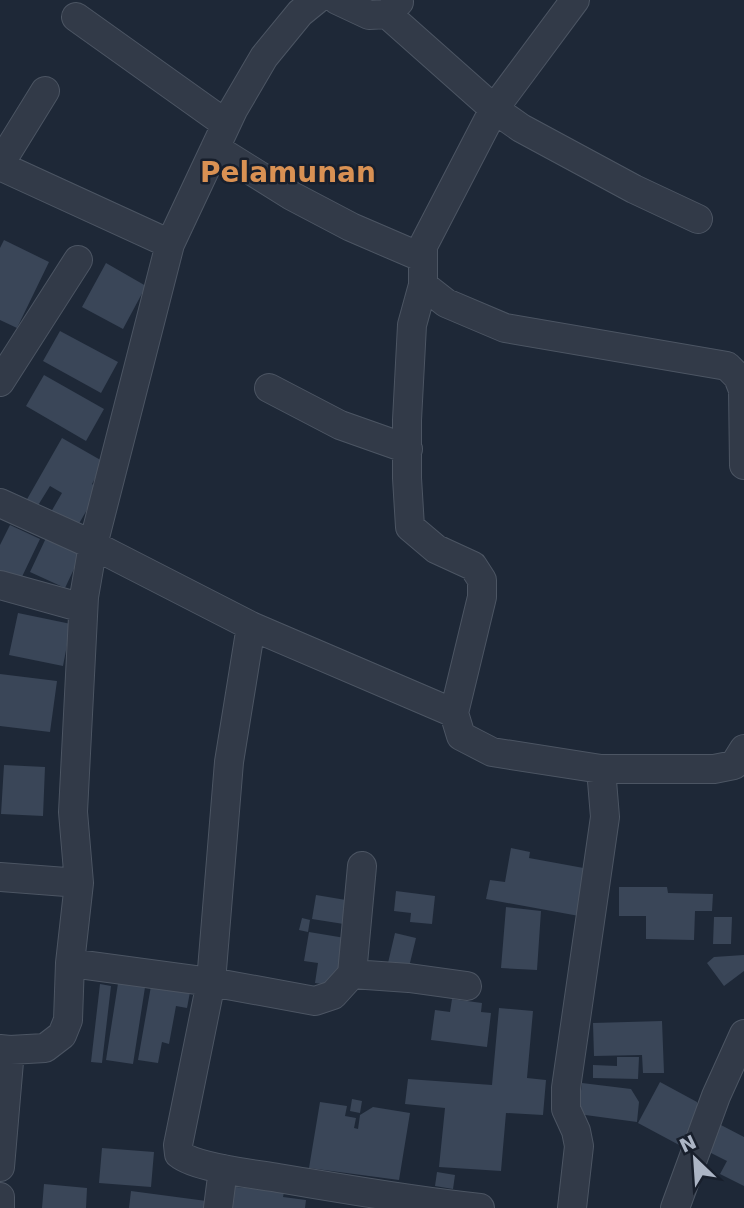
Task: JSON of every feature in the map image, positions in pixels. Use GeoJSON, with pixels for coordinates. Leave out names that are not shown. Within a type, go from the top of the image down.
{"type":"FeatureCollection","features":[{"type":"Feature","properties":{"kind":"street"},"geometry":{"type":"LineString","coordinates":[[0,1167],[5,1050],[45,1048],[62,1035],[68,1020],[79,883],[74,812],[83,608],[93,545],[170,244],[221,136],[264,57],[300,13],[316,0]]}},
{"type":"Feature","properties":{"kind":"street"},"geometry":{"type":"LineString","coordinates":[[337,0],[369,15],[394,7],[494,109],[521,128],[634,189],[698,219]]}},
{"type":"Feature","properties":{"kind":"street"},"geometry":{"type":"LineString","coordinates":[[575,0],[494,109],[424,246],[423,271],[412,325],[407,478],[410,527],[436,549],[473,566],[482,580],[482,597],[454,713],[461,736],[492,752],[601,769],[714,769],[734,765],[744,748]]}},
{"type":"Feature","properties":{"kind":"street"},"geometry":{"type":"LineString","coordinates":[[76,17],[304,202],[423,271],[446,303],[505,328],[727,366],[738,377],[743,390],[744,465]]}},
{"type":"Feature","properties":{"kind":"street"},"geometry":{"type":"LineString","coordinates":[[45,90],[0,165],[170,244]]}},
{"type":"Feature","properties":{"kind":"street"},"geometry":{"type":"LineString","coordinates":[[0,382],[78,260]]}},
{"type":"Feature","properties":{"kind":"street"},"geometry":{"type":"LineString","coordinates":[[269,388],[340,425],[408,449]]}},
{"type":"Feature","properties":{"kind":"street"},"geometry":{"type":"LineString","coordinates":[[0,503],[93,545],[251,626],[454,713]]}},
{"type":"Feature","properties":{"kind":"street"},"geometry":{"type":"LineString","coordinates":[[0,585],[83,608]]}},
{"type":"Feature","properties":{"kind":"street"},"geometry":{"type":"LineString","coordinates":[[251,626],[229,762],[211,982],[178,1145],[179,1154],[185,1159],[223,1169],[433,1206],[480,1208]]}},
{"type":"Feature","properties":{"kind":"street"},"geometry":{"type":"LineString","coordinates":[[572,1208],[579,1146],[576,1131],[566,1109],[566,1088],[605,817],[601,769]]}},
{"type":"Feature","properties":{"kind":"street"},"geometry":{"type":"LineString","coordinates":[[71,963],[211,982],[315,1001],[333,995],[352,974],[362,866]]}},
{"type":"Feature","properties":{"kind":"street"},"geometry":{"type":"LineString","coordinates":[[0,877],[79,883]]}},
{"type":"Feature","properties":{"kind":"street"},"geometry":{"type":"LineString","coordinates":[[352,974],[467,986]]}},
{"type":"Feature","properties":{"kind":"street"},"geometry":{"type":"LineString","coordinates":[[675,1208],[716,1097],[744,1034]]}},
{"type":"Feature","properties":{"kind":"street"},"geometry":{"type":"LineString","coordinates":[[218,1208],[223,1169]]}},
{"type":"Feature","properties":{"kind":"street"},"geometry":{"type":"LineString","coordinates":[[0,1197],[0,1208]]}},
{"type":"Feature","properties":{"kind":"building"},"geometry":{"type":"Polygon","coordinates":[[[4,240],[49,262],[17,328],[0,320],[0,248],[4,240]]]}},
{"type":"Feature","properties":{"kind":"building"},"geometry":{"type":"Polygon","coordinates":[[[106,263],[146,286],[123,329],[82,307],[106,263]]]}},
{"type":"Feature","properties":{"kind":"building"},"geometry":{"type":"Polygon","coordinates":[[[60,331],[118,362],[101,393],[43,361],[60,331]]]}},
{"type":"Feature","properties":{"kind":"building"},"geometry":{"type":"Polygon","coordinates":[[[44,375],[104,409],[86,441],[26,406],[44,375]]]}},
{"type":"Feature","properties":{"kind":"building"},"geometry":{"type":"Polygon","coordinates":[[[62,438],[104,462],[92,484],[99,489],[77,527],[51,512],[62,493],[50,486],[37,507],[26,501],[62,438]]]}},
{"type":"Feature","properties":{"kind":"building"},"geometry":{"type":"Polygon","coordinates":[[[10,525],[40,539],[19,583],[0,574],[0,545],[10,525]]]}},
{"type":"Feature","properties":{"kind":"building"},"geometry":{"type":"Polygon","coordinates":[[[46,538],[81,554],[65,588],[30,572],[46,538]]]}},
{"type":"Feature","properties":{"kind":"building"},"geometry":{"type":"Polygon","coordinates":[[[18,613],[71,624],[63,666],[9,655],[18,613]]]}},
{"type":"Feature","properties":{"kind":"building"},"geometry":{"type":"Polygon","coordinates":[[[0,674],[57,681],[50,732],[0,726],[0,674]]]}},
{"type":"Feature","properties":{"kind":"building"},"geometry":{"type":"Polygon","coordinates":[[[4,765],[45,767],[43,816],[1,814],[4,765]]]}},
{"type":"Feature","properties":{"kind":"building"},"geometry":{"type":"Polygon","coordinates":[[[511,848],[530,852],[529,858],[589,869],[579,916],[486,899],[490,880],[505,882],[511,848]]]}},
{"type":"Feature","properties":{"kind":"building"},"geometry":{"type":"Polygon","coordinates":[[[619,887],[667,887],[668,893],[713,894],[712,911],[695,911],[694,940],[646,939],[646,916],[619,916],[619,887]]]}},
{"type":"Feature","properties":{"kind":"building"},"geometry":{"type":"Polygon","coordinates":[[[396,891],[435,896],[432,924],[410,922],[411,913],[394,911],[396,891]]]}},
{"type":"Feature","properties":{"kind":"building"},"geometry":{"type":"Polygon","coordinates":[[[316,895],[346,900],[350,925],[312,919],[316,895]]]}},
{"type":"Feature","properties":{"kind":"building"},"geometry":{"type":"Polygon","coordinates":[[[506,907],[541,911],[537,970],[501,968],[506,907]]]}},
{"type":"Feature","properties":{"kind":"building"},"geometry":{"type":"Polygon","coordinates":[[[714,917],[732,917],[731,944],[713,944],[714,917]]]}},
{"type":"Feature","properties":{"kind":"building"},"geometry":{"type":"Polygon","coordinates":[[[302,918],[310,920],[308,932],[299,930],[302,918]]]}},
{"type":"Feature","properties":{"kind":"building"},"geometry":{"type":"Polygon","coordinates":[[[309,932],[351,939],[335,986],[315,983],[318,963],[304,961],[309,932]]]}},
{"type":"Feature","properties":{"kind":"building"},"geometry":{"type":"Polygon","coordinates":[[[395,933],[416,938],[409,967],[388,963],[395,933]]]}},
{"type":"Feature","properties":{"kind":"building"},"geometry":{"type":"Polygon","coordinates":[[[744,955],[744,971],[724,986],[707,963],[714,957],[744,955]]]}},
{"type":"Feature","properties":{"kind":"building"},"geometry":{"type":"Polygon","coordinates":[[[119,977],[146,981],[133,1064],[106,1060],[119,977]]]}},
{"type":"Feature","properties":{"kind":"building"},"geometry":{"type":"Polygon","coordinates":[[[100,984],[111,986],[102,1063],[91,1062],[100,984]]]}},
{"type":"Feature","properties":{"kind":"building"},"geometry":{"type":"Polygon","coordinates":[[[151,986],[190,992],[187,1008],[176,1006],[169,1044],[162,1042],[158,1063],[138,1060],[151,986]]]}},
{"type":"Feature","properties":{"kind":"building"},"geometry":{"type":"Polygon","coordinates":[[[452,999],[482,1003],[481,1012],[491,1013],[487,1047],[431,1040],[435,1010],[450,1012],[452,999]]]}},
{"type":"Feature","properties":{"kind":"building"},"geometry":{"type":"Polygon","coordinates":[[[499,1008],[533,1011],[527,1078],[546,1080],[543,1115],[506,1113],[501,1171],[439,1167],[445,1108],[405,1104],[408,1079],[492,1085],[499,1008]]]}},
{"type":"Feature","properties":{"kind":"building"},"geometry":{"type":"Polygon","coordinates":[[[662,1021],[664,1073],[643,1073],[642,1055],[594,1056],[593,1023],[662,1021]]]}},
{"type":"Feature","properties":{"kind":"building"},"geometry":{"type":"Polygon","coordinates":[[[617,1057],[639,1057],[638,1079],[593,1078],[593,1065],[617,1066],[617,1057]]]}},
{"type":"Feature","properties":{"kind":"building"},"geometry":{"type":"Polygon","coordinates":[[[660,1082],[697,1102],[699,1113],[681,1146],[638,1123],[660,1082]]]}},
{"type":"Feature","properties":{"kind":"building"},"geometry":{"type":"Polygon","coordinates":[[[582,1083],[631,1089],[639,1102],[637,1122],[578,1114],[582,1083]]]}},
{"type":"Feature","properties":{"kind":"building"},"geometry":{"type":"Polygon","coordinates":[[[352,1099],[362,1101],[360,1113],[350,1111],[352,1099]]]}},
{"type":"Feature","properties":{"kind":"building"},"geometry":{"type":"Polygon","coordinates":[[[320,1102],[347,1106],[345,1116],[356,1118],[354,1128],[358,1129],[360,1115],[373,1107],[410,1113],[399,1180],[309,1168],[320,1102]]]}},
{"type":"Feature","properties":{"kind":"building"},"geometry":{"type":"Polygon","coordinates":[[[719,1124],[744,1137],[744,1186],[720,1174],[727,1161],[705,1150],[719,1124]]]}},
{"type":"Feature","properties":{"kind":"building"},"geometry":{"type":"Polygon","coordinates":[[[102,1148],[154,1152],[151,1187],[99,1183],[102,1148]]]}},
{"type":"Feature","properties":{"kind":"building"},"geometry":{"type":"Polygon","coordinates":[[[437,1172],[455,1175],[453,1189],[435,1186],[437,1172]]]}},
{"type":"Feature","properties":{"kind":"building"},"geometry":{"type":"Polygon","coordinates":[[[44,1184],[87,1188],[86,1208],[42,1208],[44,1184]]]}},
{"type":"Feature","properties":{"kind":"building"},"geometry":{"type":"Polygon","coordinates":[[[226,1186],[284,1192],[283,1197],[306,1200],[305,1208],[224,1208],[226,1186]]]}},
{"type":"Feature","properties":{"kind":"building"},"geometry":{"type":"Polygon","coordinates":[[[131,1191],[214,1202],[213,1208],[129,1208],[131,1191]]]}},
{"type":"Feature","properties":{"kind":"district","name":"Pelamunan"},"geometry":{"type":"Point","coordinates":[288,172]}}]}
